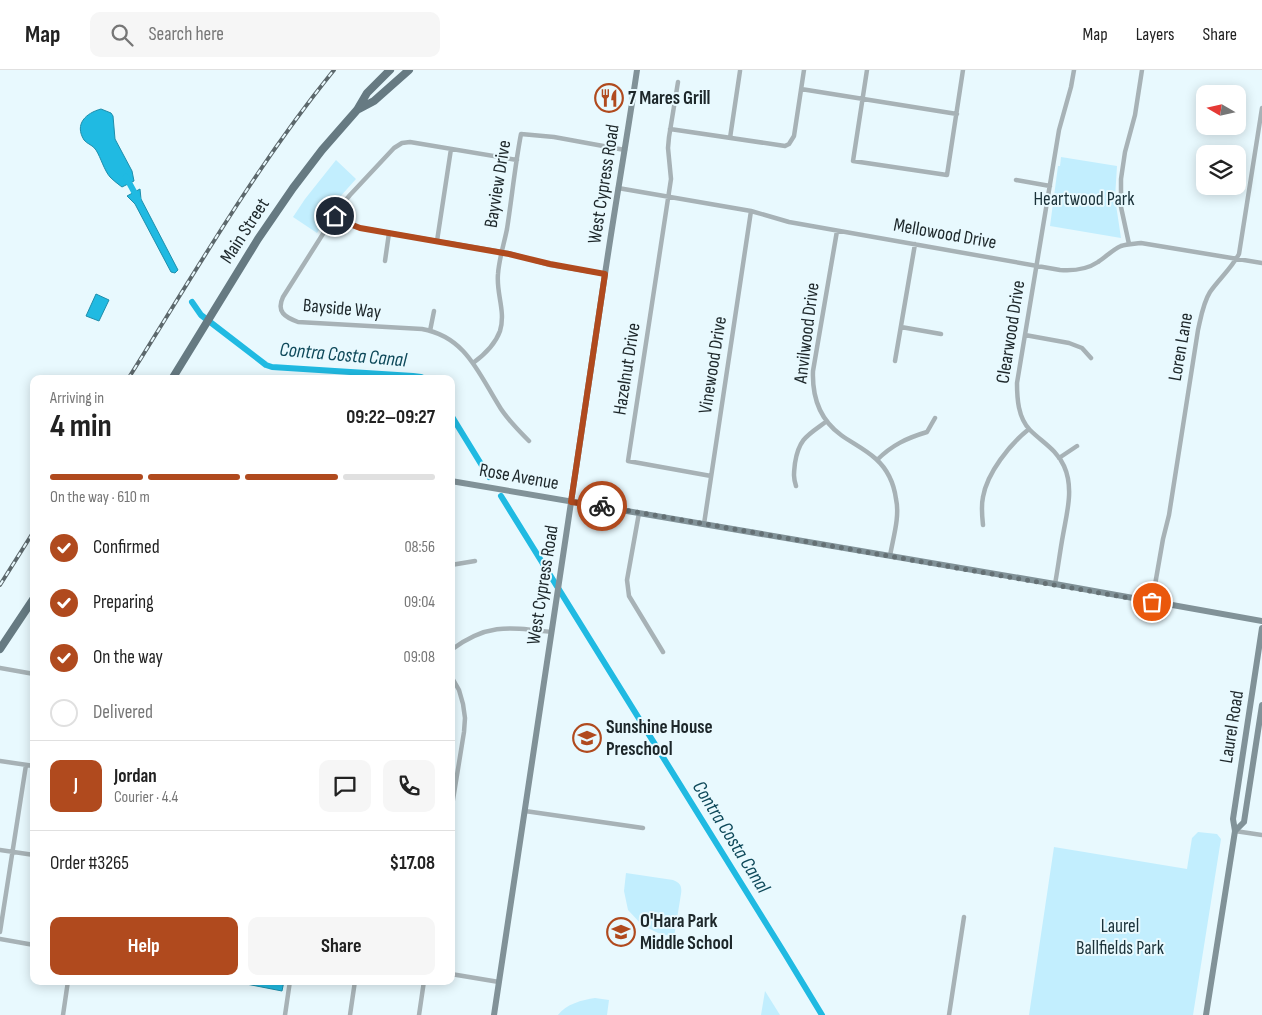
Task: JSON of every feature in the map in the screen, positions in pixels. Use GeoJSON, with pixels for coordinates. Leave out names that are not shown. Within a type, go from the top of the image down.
{"type":"FeatureCollection","features":[{"type":"Feature","properties":{"kind":"main road","name":"Main Street"},"geometry":{"type":"LineString","coordinates":[[174,375],[258,239],[293,188],[322,150],[357,110],[367,93],[390,70]]}},
{"type":"Feature","properties":{"kind":"main road","name":"Main Street"},"geometry":{"type":"LineString","coordinates":[[357,110],[374,101],[409,70]]}},
{"type":"Feature","properties":{"kind":"main road"},"geometry":{"type":"LineString","coordinates":[[0,649],[30,604]]}},
{"type":"Feature","properties":{"kind":"street","name":"West Cypress Road"},"geometry":{"type":"LineString","coordinates":[[494,1015],[637,70]]}},
{"type":"Feature","properties":{"kind":"street"},"geometry":{"type":"LineString","coordinates":[[670,129],[785,146],[789,144],[794,136],[804,70]]}},
{"type":"Feature","properties":{"kind":"street"},"geometry":{"type":"LineString","coordinates":[[867,70],[853,161],[947,175],[963,70]]}},
{"type":"Feature","properties":{"kind":"street","name":"Clearwood Drive"},"geometry":{"type":"LineString","coordinates":[[1055,584],[1069,498],[1069,482],[1064,466],[1059,458],[1050,446],[1029,429],[1019,410],[1017,383],[1060,130],[1074,70]]}},
{"type":"Feature","properties":{"kind":"street"},"geometry":{"type":"LineString","coordinates":[[1129,244],[1120,207],[1120,187],[1142,70]]}},
{"type":"Feature","properties":{"kind":"street"},"geometry":{"type":"LineString","coordinates":[[730,138],[740,71]]}},
{"type":"Feature","properties":{"kind":"street"},"geometry":{"type":"LineString","coordinates":[[668,197],[671,179],[668,148],[678,82]]}},
{"type":"Feature","properties":{"kind":"street"},"geometry":{"type":"LineString","coordinates":[[801,89],[957,114]]}},
{"type":"Feature","properties":{"kind":"street","name":"Loren Lane"},"geometry":{"type":"LineString","coordinates":[[1152,602],[1169,515],[1198,330],[1204,305],[1210,292],[1226,274],[1239,254],[1262,108]]}},
{"type":"Feature","properties":{"kind":"street","name":"Bayview Drive"},"geometry":{"type":"LineString","coordinates":[[473,363],[487,352],[500,332],[502,310],[498,287],[498,273],[521,134],[554,137],[625,150]]}},
{"type":"Feature","properties":{"kind":"street","name":"Bayside Way"},"geometry":{"type":"LineString","coordinates":[[517,160],[410,142],[402,143],[394,148],[350,194],[283,297],[280,309],[290,319],[298,322],[430,331],[451,340],[462,348],[501,409],[529,441]]}},
{"type":"Feature","properties":{"kind":"street"},"geometry":{"type":"LineString","coordinates":[[437,241],[451,149]]}},
{"type":"Feature","properties":{"kind":"street"},"geometry":{"type":"LineString","coordinates":[[1016,180],[1050,186]]}},
{"type":"Feature","properties":{"kind":"street","name":"Mellowood Drive"},"geometry":{"type":"LineString","coordinates":[[618,188],[752,211],[789,222],[837,231],[1037,266],[1072,270],[1083,269],[1096,263],[1114,250],[1129,244],[1148,244],[1262,264]]}},
{"type":"Feature","properties":{"kind":"street","name":"Hazelnut Drive"},"geometry":{"type":"LineString","coordinates":[[668,197],[628,461],[712,476]]}},
{"type":"Feature","properties":{"kind":"street","name":"Vinewood Drive"},"geometry":{"type":"LineString","coordinates":[[704,524],[752,211]]}},
{"type":"Feature","properties":{"kind":"street"},"geometry":{"type":"LineString","coordinates":[[335,216],[360,228],[502,252],[550,264],[605,274]]}},
{"type":"Feature","properties":{"kind":"street","name":"Anvilwood Drive"},"geometry":{"type":"LineString","coordinates":[[837,231],[813,371],[814,394],[821,414],[827,421],[841,435],[877,460],[892,482],[897,501],[897,517],[890,556]]}},
{"type":"Feature","properties":{"kind":"street"},"geometry":{"type":"LineString","coordinates":[[385,261],[389,233]]}},
{"type":"Feature","properties":{"kind":"street"},"geometry":{"type":"LineString","coordinates":[[895,361],[915,244]]}},
{"type":"Feature","properties":{"kind":"street"},"geometry":{"type":"LineString","coordinates":[[430,331],[434,311]]}},
{"type":"Feature","properties":{"kind":"street"},"geometry":{"type":"LineString","coordinates":[[901,327],[940,334]]}},
{"type":"Feature","properties":{"kind":"street"},"geometry":{"type":"LineString","coordinates":[[1025,335],[1070,343],[1082,348],[1091,358]]}},
{"type":"Feature","properties":{"kind":"street"},"geometry":{"type":"LineString","coordinates":[[877,460],[903,440],[927,432],[935,418]]}},
{"type":"Feature","properties":{"kind":"street"},"geometry":{"type":"LineString","coordinates":[[796,486],[793,477],[797,450],[805,437],[827,421]]}},
{"type":"Feature","properties":{"kind":"street"},"geometry":{"type":"LineString","coordinates":[[983,525],[982,499],[985,486],[1012,444],[1029,429]]}},
{"type":"Feature","properties":{"kind":"street"},"geometry":{"type":"LineString","coordinates":[[1059,458],[1076,446]]}},
{"type":"Feature","properties":{"kind":"street","name":"Rose Avenue"},"geometry":{"type":"LineString","coordinates":[[455,482],[1262,621]]}},
{"type":"Feature","properties":{"kind":"street"},"geometry":{"type":"LineString","coordinates":[[639,513],[627,580],[629,596],[663,652]]}},
{"type":"Feature","properties":{"kind":"street"},"geometry":{"type":"LineString","coordinates":[[455,564],[475,561]]}},
{"type":"Feature","properties":{"kind":"street"},"geometry":{"type":"LineString","coordinates":[[455,647],[470,638],[495,629],[518,628],[551,632]]}},
{"type":"Feature","properties":{"kind":"street","name":"Laurel Road"},"geometry":{"type":"LineString","coordinates":[[1206,1015],[1235,831],[1233,820],[1262,628]]}},
{"type":"Feature","properties":{"kind":"street"},"geometry":{"type":"LineString","coordinates":[[0,668],[30,673]]}},
{"type":"Feature","properties":{"kind":"street"},"geometry":{"type":"LineString","coordinates":[[455,683],[463,704],[465,718],[455,787]]}},
{"type":"Feature","properties":{"kind":"street","name":"Laurel Road"},"geometry":{"type":"LineString","coordinates":[[1235,831],[1244,822],[1262,705]]}},
{"type":"Feature","properties":{"kind":"street"},"geometry":{"type":"LineString","coordinates":[[0,761],[30,766]]}},
{"type":"Feature","properties":{"kind":"street"},"geometry":{"type":"LineString","coordinates":[[0,932],[26,765]]}},
{"type":"Feature","properties":{"kind":"street"},"geometry":{"type":"LineString","coordinates":[[525,811],[643,828]]}},
{"type":"Feature","properties":{"kind":"street"},"geometry":{"type":"LineString","coordinates":[[1235,831],[1262,835]]}},
{"type":"Feature","properties":{"kind":"street"},"geometry":{"type":"LineString","coordinates":[[0,850],[30,854]]}},
{"type":"Feature","properties":{"kind":"street"},"geometry":{"type":"LineString","coordinates":[[949,1015],[964,916]]}},
{"type":"Feature","properties":{"kind":"street"},"geometry":{"type":"LineString","coordinates":[[0,939],[30,943]]}},
{"type":"Feature","properties":{"kind":"street"},"geometry":{"type":"LineString","coordinates":[[455,975],[499,982]]}},
{"type":"Feature","properties":{"kind":"street"},"geometry":{"type":"LineString","coordinates":[[63,1015],[67,985]]}},
{"type":"Feature","properties":{"kind":"street"},"geometry":{"type":"LineString","coordinates":[[285,1015],[289,985]]}},
{"type":"Feature","properties":{"kind":"street"},"geometry":{"type":"LineString","coordinates":[[350,1015],[354,985]]}},
{"type":"Feature","properties":{"kind":"street"},"geometry":{"type":"LineString","coordinates":[[419,1015],[423,985]]}},
{"type":"Feature","properties":{"kind":"green space","name":"Heartwood Park"},"geometry":{"type":"Polygon","coordinates":[[[1061,157],[1117,166],[1115,198],[1121,238],[1050,226],[1058,166],[1060,166],[1061,157]]]}},
{"type":"Feature","properties":{"kind":"green space"},"geometry":{"type":"Polygon","coordinates":[[[336,160],[356,179],[338,199],[317,233],[293,217],[336,160]]]}},
{"type":"Feature","properties":{"kind":"green space","name":"Laurel Ballfields Park"},"geometry":{"type":"Polygon","coordinates":[[[1198,832],[1217,834],[1221,839],[1193,1015],[1029,1015],[1054,847],[1187,869],[1192,838],[1198,832]]]}},
{"type":"Feature","properties":{"kind":"green space"},"geometry":{"type":"Polygon","coordinates":[[[626,873],[673,880],[679,884],[681,892],[674,937],[658,933],[642,925],[628,910],[624,891],[626,873]]]}},
{"type":"Feature","properties":{"kind":"green space"},"geometry":{"type":"Polygon","coordinates":[[[765,991],[780,1015],[761,1015],[765,991]]]}},
{"type":"Feature","properties":{"kind":"green space"},"geometry":{"type":"Polygon","coordinates":[[[595,998],[609,1000],[607,1015],[558,1015],[570,1005],[595,998]]]}},
{"type":"Feature","properties":{"kind":"water"},"geometry":{"type":"Polygon","coordinates":[[[101,109],[111,113],[113,116],[115,139],[132,171],[134,181],[122,187],[110,177],[96,150],[84,140],[81,134],[81,124],[86,116],[101,109]]]}},
{"type":"Feature","properties":{"kind":"water"},"geometry":{"type":"Polygon","coordinates":[[[140,189],[141,199],[178,270],[175,273],[171,272],[135,204],[127,196],[140,189]]]}},
{"type":"Feature","properties":{"kind":"water"},"geometry":{"type":"Polygon","coordinates":[[[96,294],[109,300],[99,321],[86,316],[96,294]]]}},
{"type":"Feature","properties":{"kind":"water"},"geometry":{"type":"Polygon","coordinates":[[[251,985],[283,985],[282,991],[251,985]]]}},
{"type":"Feature","properties":{"kind":"waterway","name":"Contra Costa Canal"},"geometry":{"type":"LineString","coordinates":[[126,177],[138,199]]}},
{"type":"Feature","properties":{"kind":"waterway","name":"Contra Costa Canal"},"geometry":{"type":"LineString","coordinates":[[192,302],[201,315],[266,365],[272,367],[397,375]]}},
{"type":"Feature","properties":{"kind":"waterway","name":"Contra Costa Canal"},"geometry":{"type":"LineString","coordinates":[[455,422],[489,477]]}},
{"type":"Feature","properties":{"kind":"waterway","name":"Contra Costa Canal"},"geometry":{"type":"LineString","coordinates":[[501,496],[822,1015]]}},
{"type":"Feature","properties":{"kind":"railway"},"geometry":{"type":"LineString","coordinates":[[130,375],[252,182],[305,107],[334,70]]}},
{"type":"Feature","properties":{"kind":"railway"},"geometry":{"type":"LineString","coordinates":[[0,585],[30,537]]}},
{"type":"Feature","properties":{"kind":"way so far"},"geometry":{"type":"LineString","coordinates":[[602,506],[1152,602]]}},
{"type":"Feature","properties":{"kind":"place","name":"7 Mares Grill"},"geometry":{"type":"Point","coordinates":[609,98]}},
{"type":"Feature","properties":{"kind":"place","name":"Sunshine House Preschool"},"geometry":{"type":"Point","coordinates":[587,738]}},
{"type":"Feature","properties":{"kind":"place","name":"O'Hara Park Middle School"},"geometry":{"type":"Point","coordinates":[621,932]}},
{"type":"Feature","properties":{"kind":"route"},"geometry":{"type":"LineString","coordinates":[[335,216],[360,228],[520,256],[550,264],[605,274],[571,502],[602,506]]}}]}
